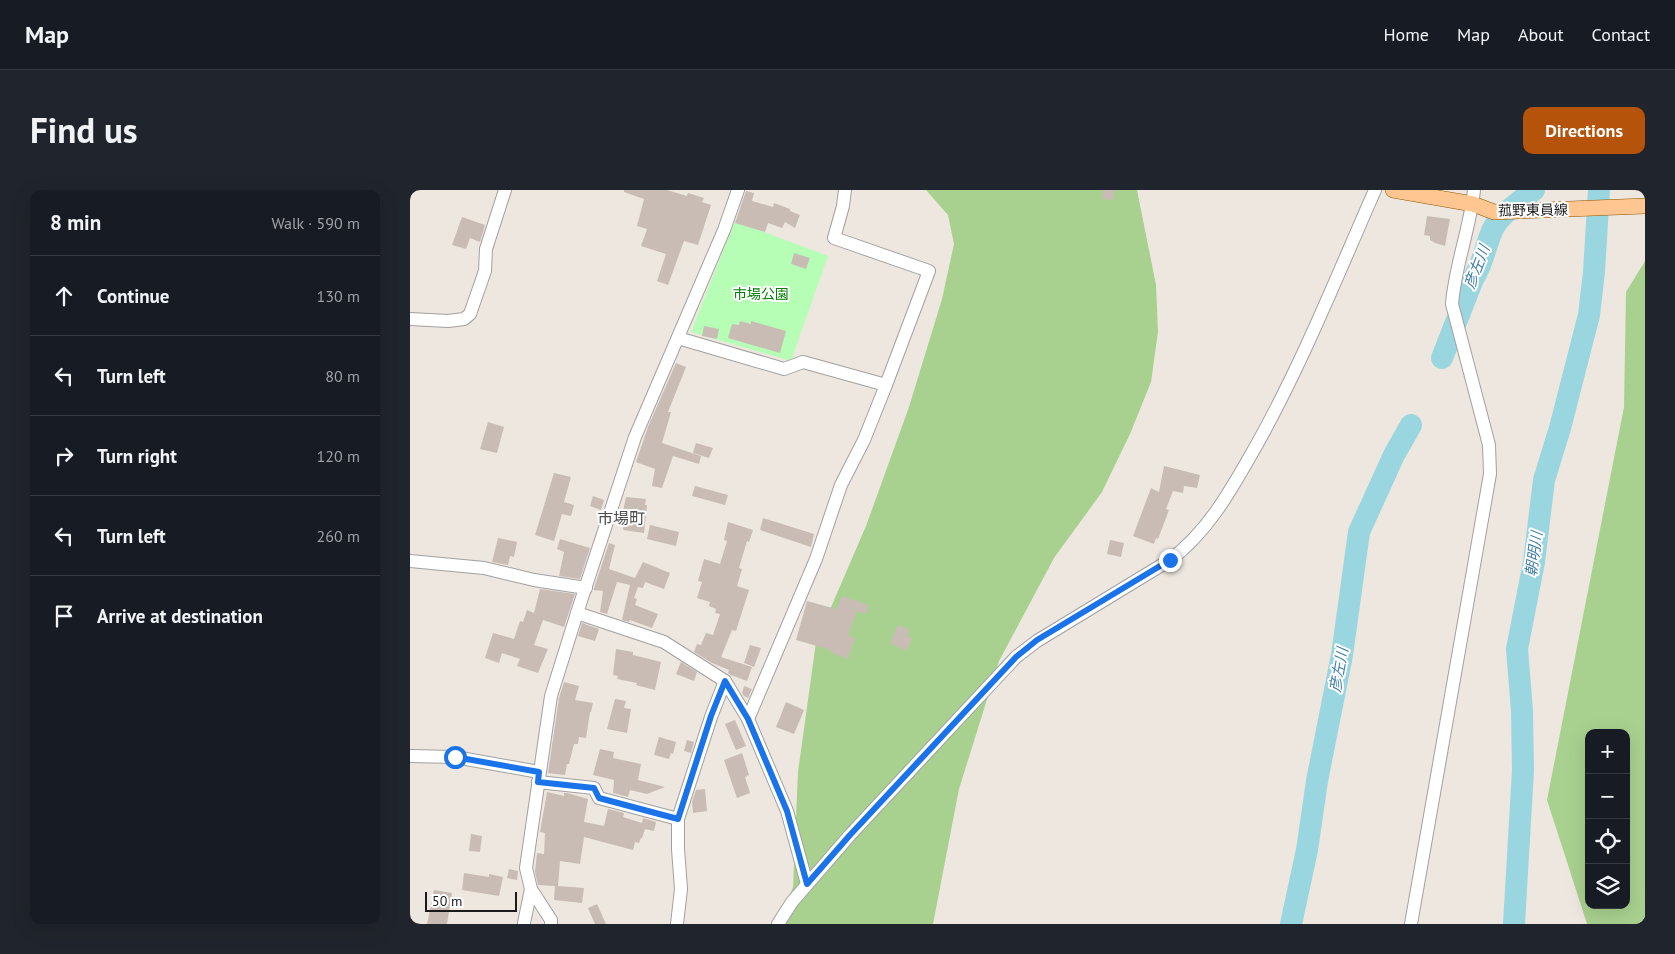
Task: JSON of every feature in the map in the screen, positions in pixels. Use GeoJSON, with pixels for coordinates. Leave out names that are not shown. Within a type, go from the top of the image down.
{"type":"FeatureCollection","features":[{"type":"Feature","properties":{"kind":"main road","name":"菰野東員線"},"geometry":{"type":"LineString","coordinates":[[1393,190],[1473,197],[1494,212],[1645,206]]}},
{"type":"Feature","properties":{"kind":"street"},"geometry":{"type":"LineString","coordinates":[[410,319],[448,321],[464,319],[470,314],[485,271],[486,249],[505,190]]}},
{"type":"Feature","properties":{"kind":"street"},"geometry":{"type":"LineString","coordinates":[[551,924],[551,920],[531,890],[526,868],[551,696],[635,437],[724,230],[738,190]]}},
{"type":"Feature","properties":{"kind":"street"},"geometry":{"type":"LineString","coordinates":[[748,719],[816,559],[840,485],[864,440],[929,271],[834,238],[843,206],[845,190]]}},
{"type":"Feature","properties":{"kind":"street"},"geometry":{"type":"LineString","coordinates":[[778,924],[792,902],[850,835],[1016,657],[1037,640],[1170,560],[1184,550],[1200,534],[1213,518],[1238,479],[1282,398],[1375,190]]}},
{"type":"Feature","properties":{"kind":"street"},"geometry":{"type":"LineString","coordinates":[[1411,924],[1490,474],[1489,445],[1452,304],[1454,284],[1473,197]]}},
{"type":"Feature","properties":{"kind":"street"},"geometry":{"type":"LineString","coordinates":[[678,338],[784,369],[803,362],[886,385]]}},
{"type":"Feature","properties":{"kind":"street"},"geometry":{"type":"LineString","coordinates":[[410,561],[484,568],[534,580],[586,588]]}},
{"type":"Feature","properties":{"kind":"street"},"geometry":{"type":"LineString","coordinates":[[577,613],[664,642],[725,681],[748,719],[787,811],[807,884]]}},
{"type":"Feature","properties":{"kind":"street"},"geometry":{"type":"LineString","coordinates":[[677,924],[681,889],[678,819],[711,716],[725,681]]}},
{"type":"Feature","properties":{"kind":"street"},"geometry":{"type":"LineString","coordinates":[[410,756],[455,757],[594,788],[599,798],[678,819]]}},
{"type":"Feature","properties":{"kind":"street"},"geometry":{"type":"LineString","coordinates":[[526,924],[531,890]]}},
{"type":"Feature","properties":{"kind":"green space"},"geometry":{"type":"Polygon","coordinates":[[[926,190],[1137,190],[1156,285],[1158,332],[1151,382],[1130,434],[1102,492],[1054,558],[999,661],[959,789],[933,924],[778,924],[793,887],[798,772],[816,642],[866,526],[909,407],[942,299],[954,244],[948,215],[926,190]]]}},
{"type":"Feature","properties":{"kind":"green space","name":"市場公園"},"geometry":{"type":"Polygon","coordinates":[[[735,221],[828,256],[791,361],[691,332],[735,221]]]}},
{"type":"Feature","properties":{"kind":"green space"},"geometry":{"type":"Polygon","coordinates":[[[1645,261],[1645,924],[1587,924],[1547,800],[1624,407],[1626,292],[1645,261]]]}},
{"type":"Feature","properties":{"kind":"building"},"geometry":{"type":"Polygon","coordinates":[[[624,190],[667,190],[687,196],[688,193],[704,198],[702,202],[711,205],[698,245],[684,241],[668,285],[657,281],[666,254],[641,246],[647,229],[637,226],[644,199],[624,192],[624,190]]]}},
{"type":"Feature","properties":{"kind":"building"},"geometry":{"type":"Polygon","coordinates":[[[1103,190],[1114,190],[1114,200],[1102,199],[1103,190]]]}},
{"type":"Feature","properties":{"kind":"building"},"geometry":{"type":"Polygon","coordinates":[[[746,191],[754,193],[752,201],[773,207],[774,203],[800,215],[795,228],[785,222],[782,228],[768,223],[765,232],[735,223],[746,191]]]}},
{"type":"Feature","properties":{"kind":"building"},"geometry":{"type":"Polygon","coordinates":[[[1427,216],[1450,219],[1445,246],[1435,243],[1430,240],[1430,236],[1424,235],[1427,216]]]}},
{"type":"Feature","properties":{"kind":"building"},"geometry":{"type":"Polygon","coordinates":[[[462,217],[485,225],[480,242],[470,238],[466,249],[452,245],[462,217]]]}},
{"type":"Feature","properties":{"kind":"building"},"geometry":{"type":"Polygon","coordinates":[[[794,253],[810,258],[806,269],[791,264],[794,253]]]}},
{"type":"Feature","properties":{"kind":"building"},"geometry":{"type":"Polygon","coordinates":[[[740,321],[751,324],[751,321],[786,331],[780,353],[728,338],[732,324],[739,325],[740,321]]]}},
{"type":"Feature","properties":{"kind":"building"},"geometry":{"type":"Polygon","coordinates":[[[704,326],[719,329],[717,339],[702,336],[704,326]]]}},
{"type":"Feature","properties":{"kind":"building"},"geometry":{"type":"Polygon","coordinates":[[[676,363],[686,367],[668,412],[671,412],[662,443],[701,456],[699,464],[673,456],[662,488],[652,486],[655,469],[636,462],[648,427],[676,363]]]}},
{"type":"Feature","properties":{"kind":"building"},"geometry":{"type":"Polygon","coordinates":[[[488,422],[504,427],[497,453],[480,449],[488,422]]]}},
{"type":"Feature","properties":{"kind":"building"},"geometry":{"type":"Polygon","coordinates":[[[696,443],[713,448],[709,458],[693,453],[696,443]]]}},
{"type":"Feature","properties":{"kind":"building"},"geometry":{"type":"Polygon","coordinates":[[[1164,466],[1200,475],[1197,488],[1184,486],[1183,493],[1173,491],[1166,509],[1169,510],[1158,539],[1156,538],[1154,544],[1133,536],[1151,488],[1159,492],[1164,466]]]}},
{"type":"Feature","properties":{"kind":"building"},"geometry":{"type":"Polygon","coordinates":[[[554,473],[571,477],[564,502],[574,505],[571,516],[562,514],[554,541],[535,535],[554,473]]]}},
{"type":"Feature","properties":{"kind":"building"},"geometry":{"type":"Polygon","coordinates":[[[695,486],[728,495],[725,505],[692,496],[695,486]]]}},
{"type":"Feature","properties":{"kind":"building"},"geometry":{"type":"Polygon","coordinates":[[[593,496],[604,500],[601,510],[590,506],[593,496]]]}},
{"type":"Feature","properties":{"kind":"building"},"geometry":{"type":"Polygon","coordinates":[[[626,497],[646,499],[644,533],[623,530],[625,516],[622,516],[626,497]]]}},
{"type":"Feature","properties":{"kind":"building"},"geometry":{"type":"Polygon","coordinates":[[[763,518],[814,534],[811,547],[760,530],[763,518]]]}},
{"type":"Feature","properties":{"kind":"building"},"geometry":{"type":"Polygon","coordinates":[[[728,522],[753,530],[749,542],[747,541],[739,568],[742,569],[737,586],[749,590],[736,631],[732,630],[721,657],[752,667],[747,681],[731,675],[728,673],[729,670],[712,663],[694,652],[697,644],[701,645],[706,633],[713,635],[720,614],[715,613],[716,609],[709,606],[710,602],[697,598],[702,582],[698,581],[704,559],[720,564],[727,541],[724,540],[728,522]]]}},
{"type":"Feature","properties":{"kind":"building"},"geometry":{"type":"Polygon","coordinates":[[[650,525],[679,532],[676,546],[647,539],[650,525]]]}},
{"type":"Feature","properties":{"kind":"building"},"geometry":{"type":"Polygon","coordinates":[[[498,538],[517,542],[514,557],[510,556],[508,565],[492,562],[498,538]]]}},
{"type":"Feature","properties":{"kind":"building"},"geometry":{"type":"Polygon","coordinates":[[[560,539],[590,548],[580,579],[559,576],[564,552],[557,549],[560,539]]]}},
{"type":"Feature","properties":{"kind":"building"},"geometry":{"type":"Polygon","coordinates":[[[1110,540],[1124,543],[1121,557],[1107,554],[1110,540]]]}},
{"type":"Feature","properties":{"kind":"building"},"geometry":{"type":"Polygon","coordinates":[[[609,543],[615,545],[609,569],[635,578],[643,562],[670,573],[664,589],[645,582],[643,588],[638,587],[634,598],[637,599],[635,605],[658,614],[652,628],[630,620],[629,622],[622,620],[630,585],[617,582],[607,614],[600,612],[603,591],[594,590],[594,588],[609,543]]]}},
{"type":"Feature","properties":{"kind":"building"},"geometry":{"type":"Polygon","coordinates":[[[540,589],[575,594],[564,627],[543,620],[534,645],[548,649],[538,673],[517,666],[520,659],[502,653],[499,663],[485,658],[493,633],[514,639],[520,621],[523,622],[527,610],[534,613],[540,589]]]}},
{"type":"Feature","properties":{"kind":"building"},"geometry":{"type":"Polygon","coordinates":[[[842,596],[869,605],[866,614],[857,611],[848,635],[855,638],[848,659],[830,652],[831,650],[796,640],[807,601],[836,609],[842,596]]]}},
{"type":"Feature","properties":{"kind":"building"},"geometry":{"type":"Polygon","coordinates":[[[582,623],[599,629],[595,641],[578,636],[582,623]]]}},
{"type":"Feature","properties":{"kind":"building"},"geometry":{"type":"Polygon","coordinates":[[[898,625],[910,630],[907,636],[912,639],[906,651],[890,643],[898,625]]]}},
{"type":"Feature","properties":{"kind":"building"},"geometry":{"type":"Polygon","coordinates":[[[750,645],[761,648],[754,667],[744,663],[750,645]]]}},
{"type":"Feature","properties":{"kind":"building"},"geometry":{"type":"Polygon","coordinates":[[[616,649],[633,652],[633,655],[661,662],[655,690],[636,685],[637,683],[617,679],[618,676],[613,675],[616,649]]]}},
{"type":"Feature","properties":{"kind":"building"},"geometry":{"type":"Polygon","coordinates":[[[681,662],[697,672],[694,681],[676,674],[681,662]]]}},
{"type":"Feature","properties":{"kind":"building"},"geometry":{"type":"Polygon","coordinates":[[[564,682],[579,686],[575,700],[593,703],[586,738],[579,737],[578,744],[574,744],[565,775],[548,773],[559,698],[564,682]]]}},
{"type":"Feature","properties":{"kind":"building"},"geometry":{"type":"Polygon","coordinates":[[[744,686],[752,689],[748,698],[742,693],[744,686]]]}},
{"type":"Feature","properties":{"kind":"building"},"geometry":{"type":"Polygon","coordinates":[[[615,699],[626,701],[624,708],[631,709],[627,733],[607,729],[615,699]]]}},
{"type":"Feature","properties":{"kind":"building"},"geometry":{"type":"Polygon","coordinates":[[[786,702],[804,710],[794,734],[776,727],[786,702]]]}},
{"type":"Feature","properties":{"kind":"building"},"geometry":{"type":"Polygon","coordinates":[[[735,720],[746,746],[736,750],[725,724],[735,720]]]}},
{"type":"Feature","properties":{"kind":"building"},"geometry":{"type":"Polygon","coordinates":[[[659,737],[676,742],[673,754],[671,753],[669,759],[654,755],[659,737]]]}},
{"type":"Feature","properties":{"kind":"building"},"geometry":{"type":"Polygon","coordinates":[[[687,740],[694,742],[691,753],[684,751],[687,740]]]}},
{"type":"Feature","properties":{"kind":"building"},"geometry":{"type":"Polygon","coordinates":[[[600,749],[614,752],[613,758],[641,764],[638,780],[665,787],[647,794],[630,790],[628,797],[613,793],[614,780],[593,775],[600,749]]]}},
{"type":"Feature","properties":{"kind":"building"},"geometry":{"type":"Polygon","coordinates":[[[742,753],[749,775],[745,777],[750,793],[737,798],[724,760],[742,753]]]}},
{"type":"Feature","properties":{"kind":"building"},"geometry":{"type":"Polygon","coordinates":[[[705,789],[707,811],[693,813],[692,802],[696,790],[705,789]]]}},
{"type":"Feature","properties":{"kind":"building"},"geometry":{"type":"Polygon","coordinates":[[[547,792],[564,796],[564,793],[567,793],[588,799],[584,822],[604,826],[608,809],[624,813],[623,817],[642,823],[643,818],[656,822],[654,831],[645,829],[639,843],[635,842],[633,850],[584,837],[580,864],[560,861],[558,886],[584,888],[582,903],[554,900],[555,886],[538,885],[535,872],[537,853],[544,854],[545,833],[540,832],[547,792]]]}},
{"type":"Feature","properties":{"kind":"building"},"geometry":{"type":"Polygon","coordinates":[[[471,834],[482,836],[480,852],[469,851],[471,834]]]}},
{"type":"Feature","properties":{"kind":"building"},"geometry":{"type":"Polygon","coordinates":[[[509,869],[518,871],[517,880],[507,878],[509,869]]]}},
{"type":"Feature","properties":{"kind":"building"},"geometry":{"type":"Polygon","coordinates":[[[464,873],[489,877],[489,874],[503,877],[499,896],[462,890],[464,873]]]}},
{"type":"Feature","properties":{"kind":"building"},"geometry":{"type":"Polygon","coordinates":[[[434,890],[452,893],[447,924],[427,924],[434,890]]]}},
{"type":"Feature","properties":{"kind":"building"},"geometry":{"type":"Polygon","coordinates":[[[597,904],[606,924],[595,924],[588,908],[597,904]]]}},
{"type":"Feature","properties":{"kind":"waterway","name":"彦左川"},"geometry":{"type":"LineString","coordinates":[[1442,358],[1495,225],[1510,209],[1534,190]]}},
{"type":"Feature","properties":{"kind":"waterway","name":"朝明川"},"geometry":{"type":"LineString","coordinates":[[1514,924],[1523,770],[1522,711],[1517,649],[1534,562],[1544,480],[1560,428],[1589,315],[1594,272],[1599,190]]}},
{"type":"Feature","properties":{"kind":"waterway","name":"彦左川"},"geometry":{"type":"LineString","coordinates":[[1291,924],[1307,850],[1317,781],[1342,655],[1359,532],[1394,455],[1411,425]]}},
{"type":"Feature","properties":{"kind":"district","name":"市場町"},"geometry":{"type":"Point","coordinates":[621,518]}},
{"type":"Feature","properties":{"kind":"route"},"geometry":{"type":"LineString","coordinates":[[455,757],[539,772],[538,782],[594,788],[599,798],[678,819],[711,716],[725,681],[748,719],[787,811],[807,884],[850,835],[1016,657],[1037,640],[1170,560]]}}]}
